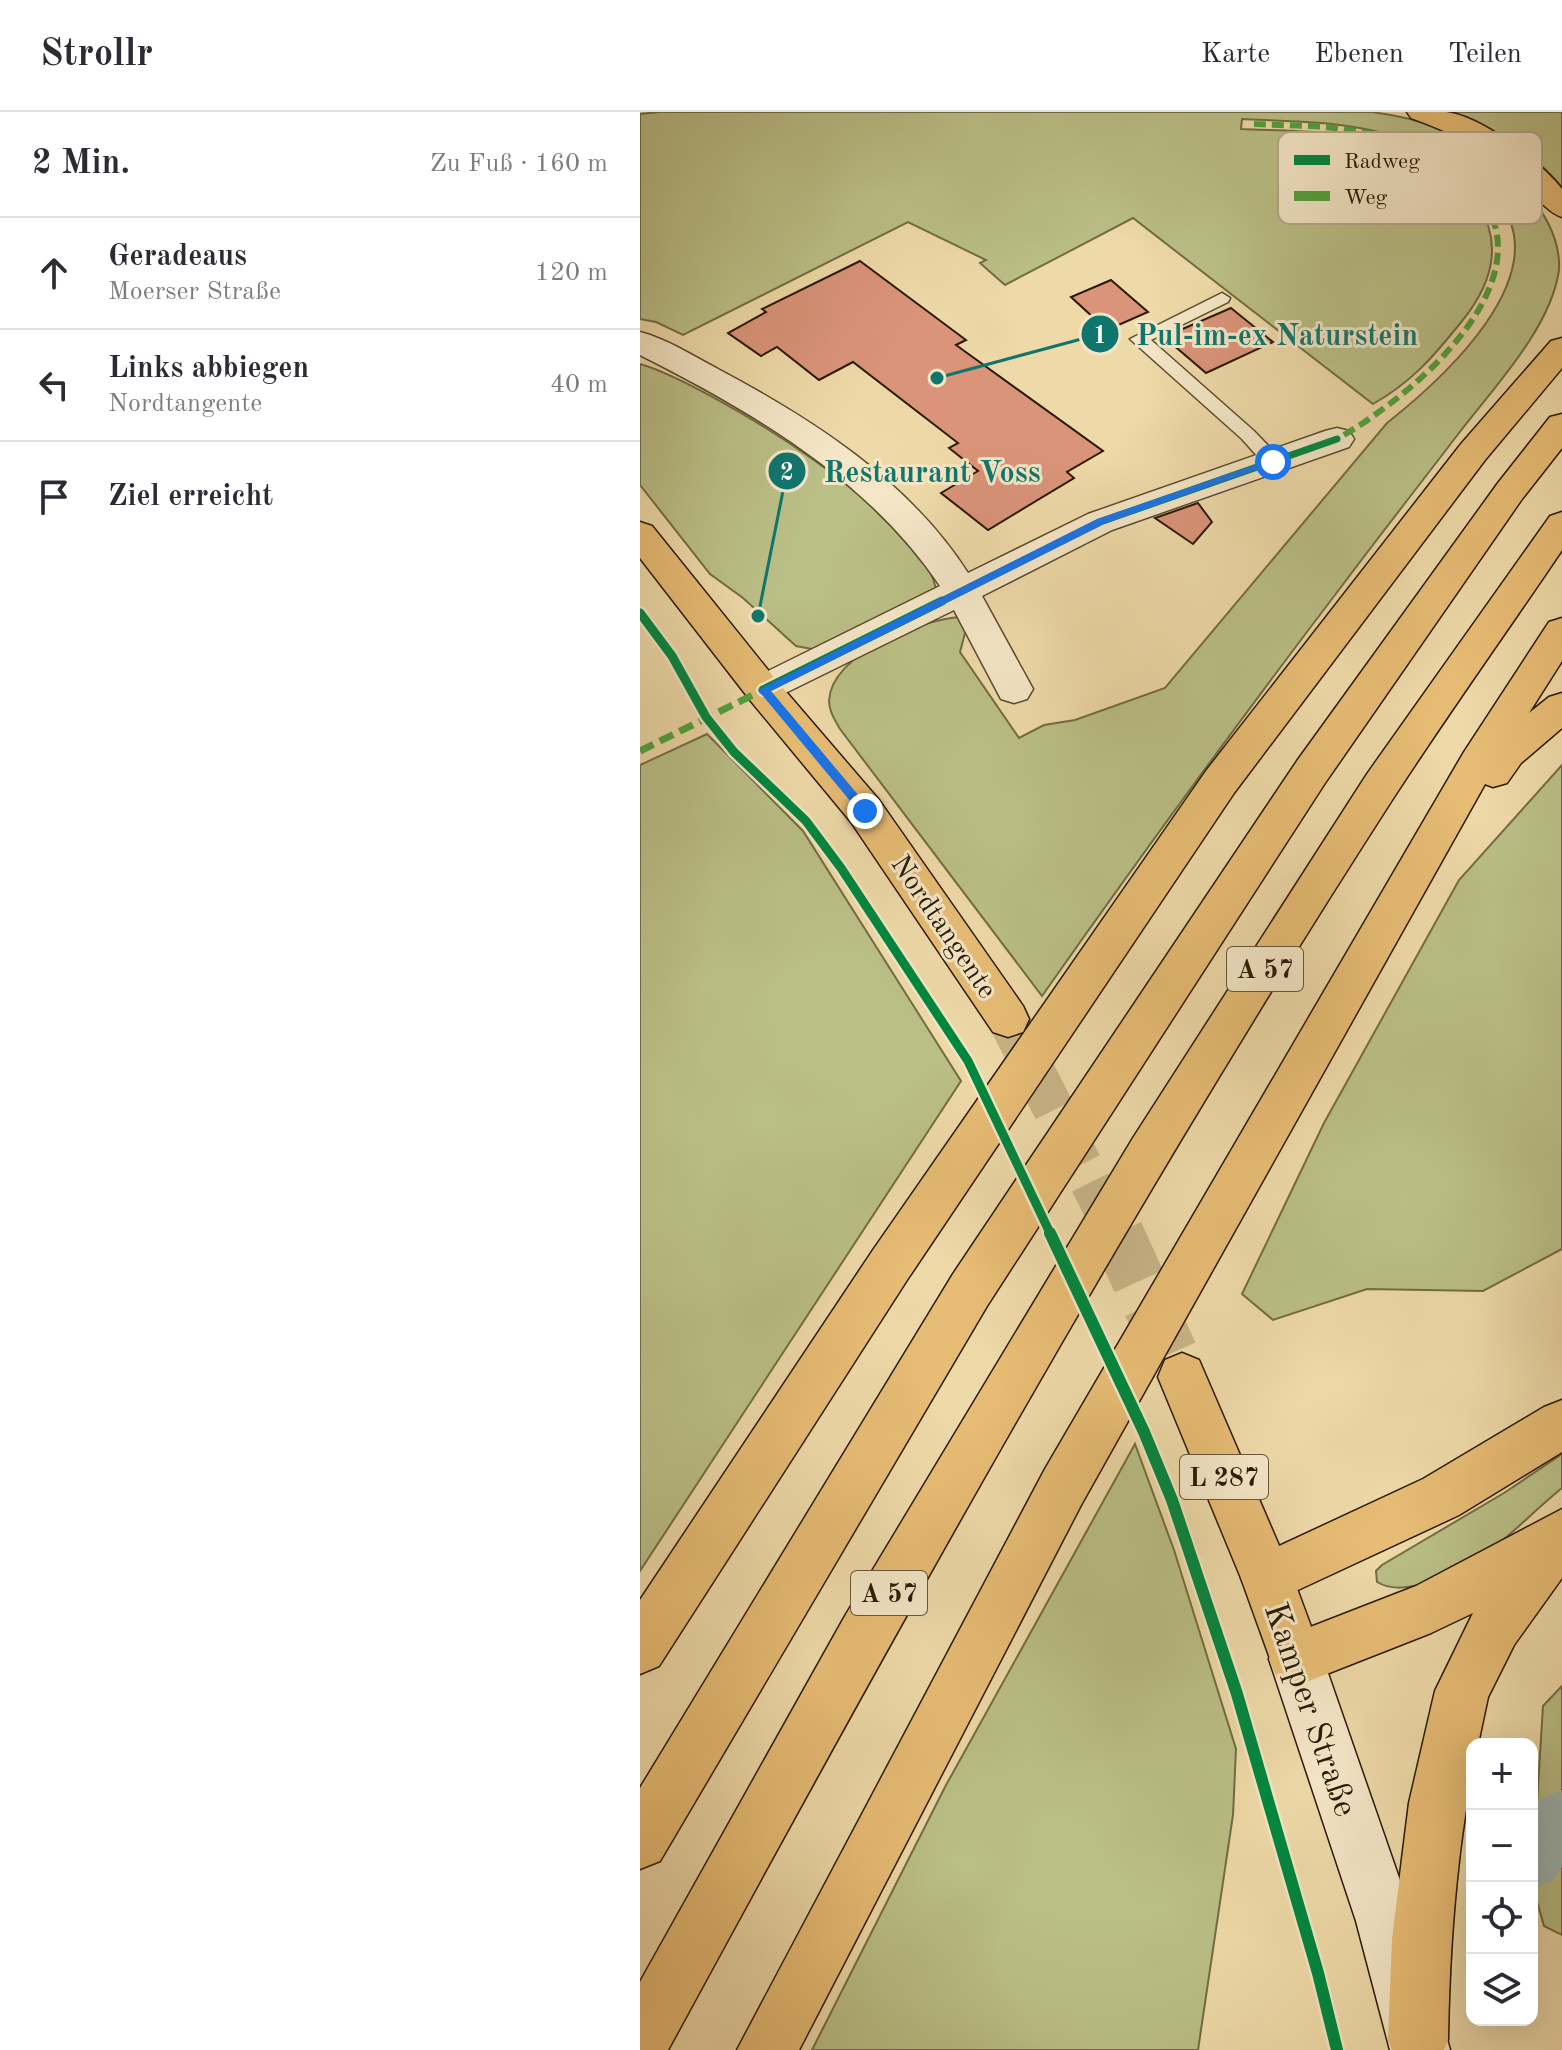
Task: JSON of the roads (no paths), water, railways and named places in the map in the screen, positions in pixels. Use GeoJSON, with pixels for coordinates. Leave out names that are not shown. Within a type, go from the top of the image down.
{"type":"FeatureCollection","features":[{"type":"Feature","properties":{"kind":"main road"},"geometry":{"type":"LineString","coordinates":[[1421,112],[1471,132]]}},
{"type":"Feature","properties":{"kind":"main road"},"geometry":{"type":"LineString","coordinates":[[1542,183],[1562,208]]}},
{"type":"Feature","properties":{"kind":"main road"},"geometry":{"type":"LineString","coordinates":[[1473,452],[1561,314]]}},
{"type":"Feature","properties":{"kind":"main road"},"geometry":{"type":"LineString","coordinates":[[640,1647],[890,1265],[1220,782],[1473,452],[1562,348]]}},
{"type":"Feature","properties":{"kind":"main road","name":"A 57"},"geometry":{"type":"LineString","coordinates":[[640,1841],[970,1290],[1311,772],[1510,491],[1562,425]]}},
{"type":"Feature","properties":{"kind":"main road","name":"A 57"},"geometry":{"type":"LineString","coordinates":[[640,2041],[864,1635],[1149,1152],[1381,785],[1562,524]]}},
{"type":"Feature","properties":{"kind":"main road","name":"Nordtangente"},"geometry":{"type":"LineString","coordinates":[[640,534],[763,690],[865,811],[1008,1019]]}},
{"type":"Feature","properties":{"kind":"main road"},"geometry":{"type":"LineString","coordinates":[[767,2050],[1063,1487],[1478,762],[1562,631]]}},
{"type":"Feature","properties":{"kind":"main road"},"geometry":{"type":"LineString","coordinates":[[1401,896],[1507,753],[1562,707]]}},
{"type":"Feature","properties":{"kind":"main road","name":"Kamper Straße"},"geometry":{"type":"LineString","coordinates":[[1182,1377],[1267,1578],[1296,1659]]}},
{"type":"Feature","properties":{"kind":"main road"},"geometry":{"type":"LineString","coordinates":[[1267,1578],[1441,1497],[1562,1424]]}},
{"type":"Feature","properties":{"kind":"main road"},"geometry":{"type":"LineString","coordinates":[[1296,1659],[1431,1607],[1560,1537]]}},
{"type":"Feature","properties":{"kind":"main road"},"geometry":{"type":"LineString","coordinates":[[1419,2045],[1421,1939],[1437,1803],[1462,1691],[1495,1626],[1560,1537]]}},
{"type":"Feature","properties":{"kind":"street"},"geometry":{"type":"LineString","coordinates":[[640,342],[679,361],[763,411],[860,476],[896,507],[928,543],[962,592],[1014,689]]}},
{"type":"Feature","properties":{"kind":"street"},"geometry":{"type":"LineString","coordinates":[[763,690],[1134,508],[1337,439]]}},
{"type":"Feature","properties":{"kind":"street","name":"Kamper Straße"},"geometry":{"type":"LineString","coordinates":[[1296,1659],[1385,1921],[1419,2045]]}},
{"type":"Feature","properties":{"kind":"lane"},"geometry":{"type":"LineString","coordinates":[[1222,298],[1139,339],[1248,435],[1273,462]]}},
{"type":"Feature","properties":{"kind":"waterway"},"geometry":{"type":"LineString","coordinates":[[1538,1852],[1562,1818]]}},
{"type":"Feature","properties":{"kind":"tunnel"},"geometry":{"type":"LineString","coordinates":[[1008,1019],[1117,1235]]}},
{"type":"Feature","properties":{"kind":"tunnel"},"geometry":{"type":"LineString","coordinates":[[1117,1233],[1182,1377]]}},
{"type":"Feature","properties":{"kind":"place","name":"Pul-im-ex Naturstein"},"geometry":{"type":"Point","coordinates":[937,378]}},
{"type":"Feature","properties":{"kind":"place","name":"Restaurant Voss"},"geometry":{"type":"Point","coordinates":[758,616]}}]}
